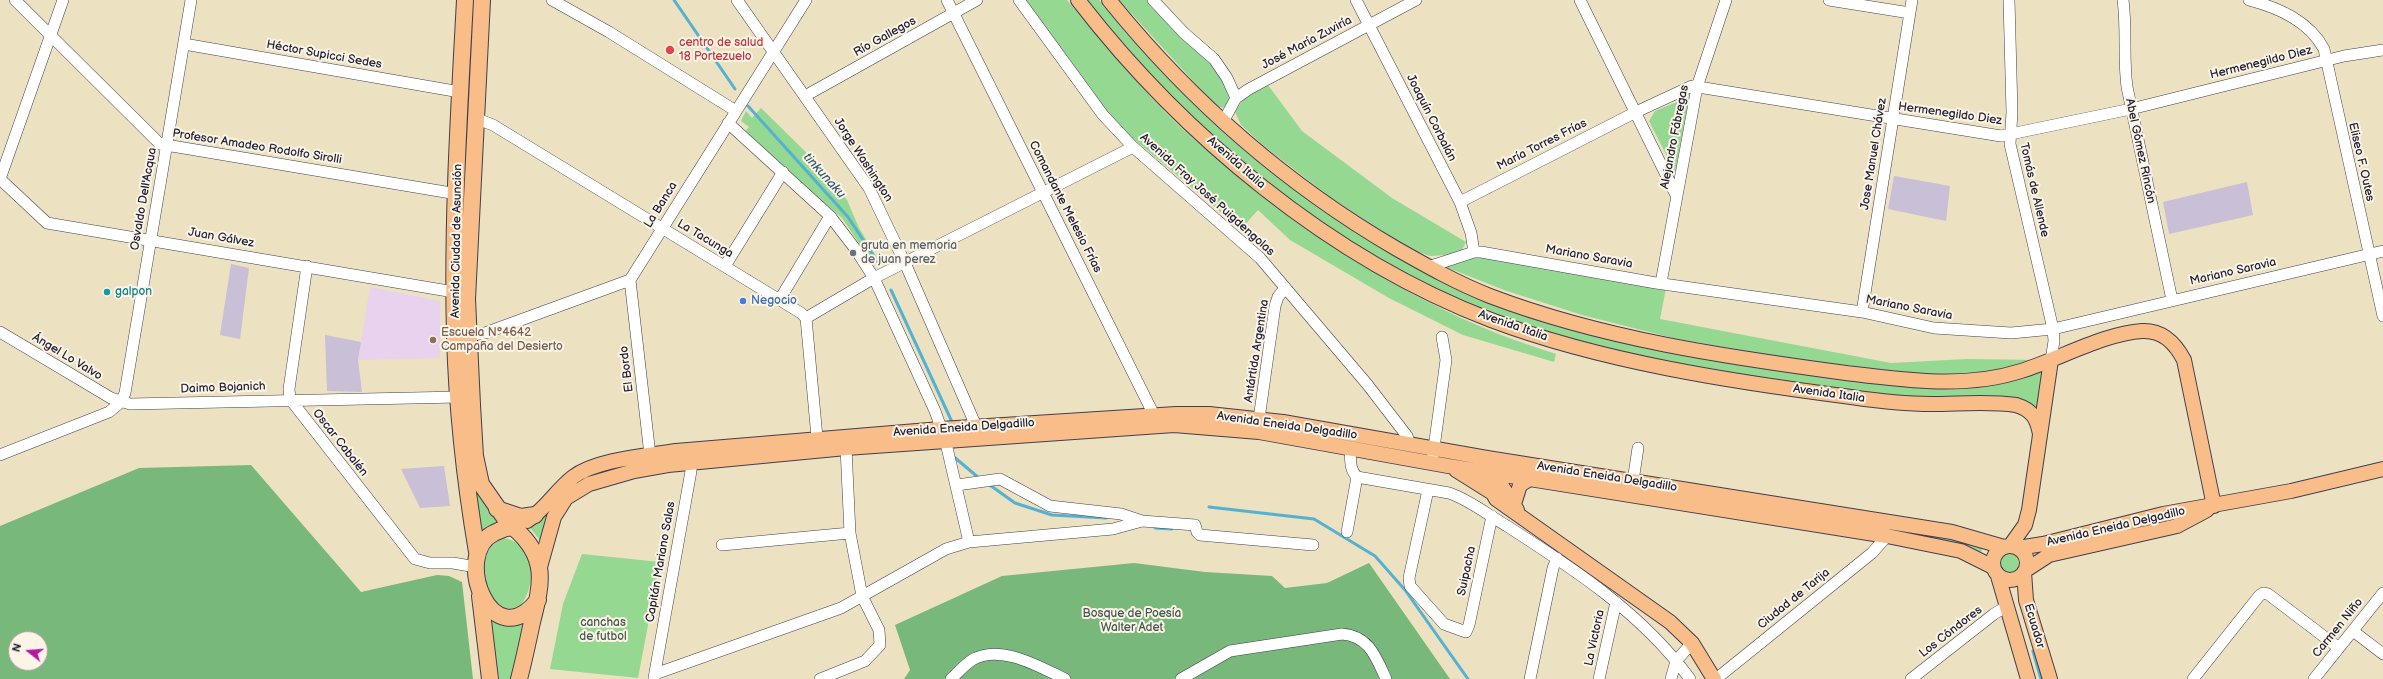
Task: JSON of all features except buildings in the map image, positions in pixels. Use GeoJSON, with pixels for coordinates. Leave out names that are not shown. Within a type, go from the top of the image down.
{"type":"FeatureCollection","features":[{"type":"Feature","properties":{"kind":"highway","name":"Avenida Ciudad de Asunción"},"geometry":{"type":"LineString","coordinates":[[465,0],[460,92],[454,292],[459,397],[476,560]]}},
{"type":"Feature","properties":{"kind":"highway","name":"Avenida Ciudad de Asunción"},"geometry":{"type":"LineString","coordinates":[[482,0],[467,299],[468,336],[475,456],[481,484],[497,509],[512,528]]}},
{"type":"Feature","properties":{"kind":"highway"},"geometry":{"type":"LineString","coordinates":[[497,509],[521,517],[535,515]]}},
{"type":"Feature","properties":{"kind":"highway"},"geometry":{"type":"LineString","coordinates":[[490,679],[476,560],[483,541],[490,535],[512,528],[529,542],[540,567],[538,600],[519,679]]}},
{"type":"Feature","properties":{"kind":"highway"},"geometry":{"type":"LineString","coordinates":[[480,592],[485,604],[492,611],[506,617],[522,615],[530,610],[538,600]]}},
{"type":"Feature","properties":{"kind":"main road","name":"Avenida Italia"},"geometry":{"type":"LineString","coordinates":[[1078,0],[1142,75],[1242,168],[1298,213],[1351,248],[1441,299],[1494,321],[1594,352],[1705,374],[1896,403],[2016,405],[2031,412],[2036,421],[2040,434]]}},
{"type":"Feature","properties":{"kind":"main road","name":"Avenida Italia"},"geometry":{"type":"LineString","coordinates":[[1109,0],[1173,73],[1223,122],[1318,199],[1380,239],[1428,267],[1491,296],[1560,318],[1653,342],[1763,361],[1874,376],[1956,382],[2003,376],[2052,360],[2104,340],[2134,332],[2143,331],[2158,334],[2173,343],[2184,360],[2214,506]]}},
{"type":"Feature","properties":{"kind":"main road"},"geometry":{"type":"LineString","coordinates":[[2011,547],[2026,557],[2025,571],[2012,580],[1995,571],[1996,553],[2011,547],[2025,525],[2029,510],[2052,360]]}},
{"type":"Feature","properties":{"kind":"main road","name":"Avenida Eneida Delgadillo"},"geometry":{"type":"LineString","coordinates":[[512,528],[543,510],[564,486],[580,472],[598,465],[650,455],[691,456],[943,434],[1157,420],[1209,414],[1260,419],[1410,445],[1433,456],[1448,466],[1492,466],[1531,478],[1887,536],[1961,550],[1995,571]]}},
{"type":"Feature","properties":{"kind":"main road","name":"Avenida Eneida Delgadillo"},"geometry":{"type":"LineString","coordinates":[[1157,420],[1224,428],[1350,448],[1433,456],[1492,466],[1633,481],[1952,532],[2011,547],[2043,544],[2163,514],[2291,491],[2383,469]]}},
{"type":"Feature","properties":{"kind":"main road","name":"Avenida Eneida Delgadillo"},"geometry":{"type":"LineString","coordinates":[[818,444],[846,448],[943,434]]}},
{"type":"Feature","properties":{"kind":"main road","name":"Avenida Eneida Delgadillo"},"geometry":{"type":"LineString","coordinates":[[540,567],[554,517],[560,505],[577,490],[605,478],[691,456]]}},
{"type":"Feature","properties":{"kind":"main road"},"geometry":{"type":"LineString","coordinates":[[1448,466],[1491,492],[1496,499],[1517,509],[1670,622],[1692,643],[1715,679]]}},
{"type":"Feature","properties":{"kind":"main road"},"geometry":{"type":"LineString","coordinates":[[1491,492],[1492,466]]}},
{"type":"Feature","properties":{"kind":"main road"},"geometry":{"type":"LineString","coordinates":[[1492,466],[1504,491],[1517,509]]}},
{"type":"Feature","properties":{"kind":"main road"},"geometry":{"type":"LineString","coordinates":[[1517,509],[1520,485],[1531,478]]}},
{"type":"Feature","properties":{"kind":"main road","name":"Avenida Eneida Delgadillo"},"geometry":{"type":"LineString","coordinates":[[2025,571],[2049,555],[2177,526],[2214,506]]}},
{"type":"Feature","properties":{"kind":"main road","name":"Ecuador"},"geometry":{"type":"LineString","coordinates":[[1995,571],[2007,606],[2028,679]]}},
{"type":"Feature","properties":{"kind":"main road","name":"Ecuador"},"geometry":{"type":"LineString","coordinates":[[2025,571],[2026,600],[2050,679]]}},
{"type":"Feature","properties":{"kind":"street","name":"Profesor Amadeo Rodolfo Sirolli"},"geometry":{"type":"LineString","coordinates":[[15,0],[153,139],[167,146],[457,194]]}},
{"type":"Feature","properties":{"kind":"street"},"geometry":{"type":"LineString","coordinates":[[0,179],[63,0]]}},
{"type":"Feature","properties":{"kind":"street","name":"Osvaldo Dell'Acqua"},"geometry":{"type":"LineString","coordinates":[[121,402],[125,393],[191,0]]}},
{"type":"Feature","properties":{"kind":"street"},"geometry":{"type":"LineString","coordinates":[[552,0],[609,32],[736,110]]}},
{"type":"Feature","properties":{"kind":"street","name":"Jorge Washington"},"geometry":{"type":"LineString","coordinates":[[737,0],[869,188],[904,263],[977,432]]}},
{"type":"Feature","properties":{"kind":"street","name":"La Banca"},"geometry":{"type":"LineString","coordinates":[[630,280],[806,0]]}},
{"type":"Feature","properties":{"kind":"street","name":"Comandante Melesio Frías"},"geometry":{"type":"LineString","coordinates":[[947,0],[1157,420]]}},
{"type":"Feature","properties":{"kind":"street","name":"Río Gallegos"},"geometry":{"type":"LineString","coordinates":[[805,96],[977,0]]}},
{"type":"Feature","properties":{"kind":"street","name":"Avenida Fray José Puigdengolas"},"geometry":{"type":"LineString","coordinates":[[1019,0],[1103,115],[1133,147],[1260,258],[1367,384],[1406,436],[1410,445]]}},
{"type":"Feature","properties":{"kind":"street"},"geometry":{"type":"LineString","coordinates":[[1153,0],[1184,33],[1214,59],[1227,78],[1236,98]]}},
{"type":"Feature","properties":{"kind":"street","name":"Joaquín Corbalán"},"geometry":{"type":"LineString","coordinates":[[1356,0],[1460,202],[1471,233],[1474,252]]}},
{"type":"Feature","properties":{"kind":"street","name":"José María Zuviría"},"geometry":{"type":"LineString","coordinates":[[1223,122],[1236,98],[1249,89],[1416,0]]}},
{"type":"Feature","properties":{"kind":"street"},"geometry":{"type":"LineString","coordinates":[[1580,0],[1677,197]]}},
{"type":"Feature","properties":{"kind":"street"},"geometry":{"type":"LineString","coordinates":[[1829,0],[1910,13]]}},
{"type":"Feature","properties":{"kind":"street","name":"Jose Manuel Chávez"},"geometry":{"type":"LineString","coordinates":[[1862,312],[1912,0]]}},
{"type":"Feature","properties":{"kind":"street","name":"Tomás de Allende"},"geometry":{"type":"LineString","coordinates":[[2009,0],[2012,112],[2010,144],[2053,329],[2054,341],[2052,360]]}},
{"type":"Feature","properties":{"kind":"street","name":"Abel Gómez Rincón"},"geometry":{"type":"LineString","coordinates":[[2123,0],[2126,29],[2125,70],[2131,109],[2172,300]]}},
{"type":"Feature","properties":{"kind":"street","name":"Eliseo F. Outes"},"geometry":{"type":"LineString","coordinates":[[2250,0],[2278,4],[2307,27],[2318,39],[2326,60],[2383,316]]}},
{"type":"Feature","properties":{"kind":"street","name":"Alejandro Fábregas"},"geometry":{"type":"LineString","coordinates":[[1661,283],[1697,87],[1722,2]]}},
{"type":"Feature","properties":{"kind":"street","name":"Héctor Supicci Sedes"},"geometry":{"type":"LineString","coordinates":[[184,44],[460,92]]}},
{"type":"Feature","properties":{"kind":"street","name":"Hermenegildo Diez"},"geometry":{"type":"LineString","coordinates":[[1636,112],[1689,88],[1697,87],[2001,136],[2131,109],[2326,60],[2383,50]]}},
{"type":"Feature","properties":{"kind":"street","name":"María Torres Frías"},"geometry":{"type":"LineString","coordinates":[[1460,202],[1636,112]]}},
{"type":"Feature","properties":{"kind":"street","name":"La Tacunga"},"geometry":{"type":"LineString","coordinates":[[475,118],[493,125],[780,299],[806,318]]}},
{"type":"Feature","properties":{"kind":"street"},"geometry":{"type":"LineString","coordinates":[[728,123],[830,216],[856,250],[874,278],[935,411],[957,485],[969,542]]}},
{"type":"Feature","properties":{"kind":"street"},"geometry":{"type":"LineString","coordinates":[[818,444],[806,318],[874,278],[1133,147]]}},
{"type":"Feature","properties":{"kind":"street"},"geometry":{"type":"LineString","coordinates":[[725,266],[783,172]]}},
{"type":"Feature","properties":{"kind":"street","name":"Juan Gálvez"},"geometry":{"type":"LineString","coordinates":[[0,179],[47,223],[150,239],[454,292]]}},
{"type":"Feature","properties":{"kind":"street"},"geometry":{"type":"LineString","coordinates":[[780,299],[830,216]]}},
{"type":"Feature","properties":{"kind":"street","name":"Mariano Saravia"},"geometry":{"type":"LineString","coordinates":[[1428,267],[1474,252],[1661,283],[1862,312],[1947,329],[2011,332],[2053,329],[2368,253],[2383,251]]}},
{"type":"Feature","properties":{"kind":"street"},"geometry":{"type":"LineString","coordinates":[[290,399],[289,389],[307,266]]}},
{"type":"Feature","properties":{"kind":"street"},"geometry":{"type":"LineString","coordinates":[[468,336],[485,333],[630,280]]}},
{"type":"Feature","properties":{"kind":"street","name":"El Bordo"},"geometry":{"type":"LineString","coordinates":[[630,280],[650,455]]}},
{"type":"Feature","properties":{"kind":"street","name":"Antártida Argentina"},"geometry":{"type":"LineString","coordinates":[[1260,419],[1275,306],[1278,297],[1284,288]]}},
{"type":"Feature","properties":{"kind":"street","name":"Ángel Lo Valvo"},"geometry":{"type":"LineString","coordinates":[[0,332],[121,402]]}},
{"type":"Feature","properties":{"kind":"street"},"geometry":{"type":"LineString","coordinates":[[1433,456],[1446,360],[1442,337]]}},
{"type":"Feature","properties":{"kind":"street","name":"Daimo Bojanich"},"geometry":{"type":"LineString","coordinates":[[121,402],[130,404],[290,399],[459,397]]}},
{"type":"Feature","properties":{"kind":"street","name":"Oscar Cabalén"},"geometry":{"type":"LineString","coordinates":[[290,399],[415,559],[430,564],[476,560]]}},
{"type":"Feature","properties":{"kind":"street"},"geometry":{"type":"LineString","coordinates":[[0,455],[109,412],[121,402]]}},
{"type":"Feature","properties":{"kind":"street"},"geometry":{"type":"LineString","coordinates":[[820,679],[865,661],[876,651],[880,638],[879,630],[862,596],[850,533],[846,448]]}},
{"type":"Feature","properties":{"kind":"street"},"geometry":{"type":"LineString","coordinates":[[1350,448],[1353,473],[1357,477],[1459,496],[1557,558],[1616,602],[1676,661],[1690,679]]}},
{"type":"Feature","properties":{"kind":"street"},"geometry":{"type":"LineString","coordinates":[[1633,481],[1638,448]]}},
{"type":"Feature","properties":{"kind":"street","name":"Capitán Mariano Salas"},"geometry":{"type":"LineString","coordinates":[[654,676],[691,456]]}},
{"type":"Feature","properties":{"kind":"street"},"geometry":{"type":"LineString","coordinates":[[1347,532],[1357,477]]}},
{"type":"Feature","properties":{"kind":"street"},"geometry":{"type":"LineString","coordinates":[[957,485],[1000,479],[1034,499],[1050,506],[1121,514],[1142,521],[1195,525],[1197,532],[1200,535],[1313,545]]}},
{"type":"Feature","properties":{"kind":"street","name":"Suipacha"},"geometry":{"type":"LineString","coordinates":[[1428,490],[1408,578],[1410,586],[1444,624],[1466,632],[1492,516]]}},
{"type":"Feature","properties":{"kind":"street"},"geometry":{"type":"LineString","coordinates":[[654,676],[841,608],[946,549],[969,542],[1113,529],[1142,521]]}},
{"type":"Feature","properties":{"kind":"street"},"geometry":{"type":"LineString","coordinates":[[722,545],[850,533]]}},
{"type":"Feature","properties":{"kind":"street","name":"Ciudad de Tarija"},"geometry":{"type":"LineString","coordinates":[[1715,679],[1872,553],[1887,536]]}},
{"type":"Feature","properties":{"kind":"street"},"geometry":{"type":"LineString","coordinates":[[1530,679],[1553,568],[1557,558]]}},
{"type":"Feature","properties":{"kind":"street"},"geometry":{"type":"LineString","coordinates":[[2193,679],[2259,596],[2263,593],[2268,594],[2338,648]]}},
{"type":"Feature","properties":{"kind":"street","name":"Carmen Niño"},"geometry":{"type":"LineString","coordinates":[[2314,679],[2383,593]]}},
{"type":"Feature","properties":{"kind":"street","name":"La Victoria"},"geometry":{"type":"LineString","coordinates":[[1600,679],[1616,602]]}},
{"type":"Feature","properties":{"kind":"street","name":"Los Cóndores"},"geometry":{"type":"LineString","coordinates":[[1912,679],[1994,614],[2007,606]]}},
{"type":"Feature","properties":{"kind":"street"},"geometry":{"type":"LineString","coordinates":[[2354,631],[2383,654]]}},
{"type":"Feature","properties":{"kind":"street"},"geometry":{"type":"LineString","coordinates":[[1181,679],[1230,651],[1342,634],[1357,637],[1370,646],[1386,679]]}},
{"type":"Feature","properties":{"kind":"street"},"geometry":{"type":"LineString","coordinates":[[1671,679],[1676,661],[1692,643]]}},
{"type":"Feature","properties":{"kind":"street"},"geometry":{"type":"LineString","coordinates":[[951,679],[972,660],[982,656],[992,655],[1025,659],[1066,679]]}},
{"type":"Feature","properties":{"kind":"shaded area"},"geometry":{"type":"Polygon","coordinates":[[[1894,176],[1950,186],[1946,221],[1888,209],[1894,176]]]}},
{"type":"Feature","properties":{"kind":"shaded area"},"geometry":{"type":"Polygon","coordinates":[[[2247,182],[2253,215],[2169,234],[2163,202],[2247,182]]]}},
{"type":"Feature","properties":{"kind":"shaded area"},"geometry":{"type":"Polygon","coordinates":[[[231,264],[249,268],[240,339],[220,335],[231,264]]]}},
{"type":"Feature","properties":{"kind":"shaded area"},"geometry":{"type":"Polygon","coordinates":[[[370,287],[440,301],[440,358],[358,360],[370,287]]]}},
{"type":"Feature","properties":{"kind":"shaded area"},"geometry":{"type":"Polygon","coordinates":[[[325,335],[361,342],[358,360],[362,392],[327,391],[325,335]]]}},
{"type":"Feature","properties":{"kind":"shaded area"},"geometry":{"type":"Polygon","coordinates":[[[444,466],[450,506],[420,508],[401,469],[444,466]]]}},
{"type":"Feature","properties":{"kind":"green space"},"geometry":{"type":"Polygon","coordinates":[[[472,0],[475,0],[472,71],[468,70],[472,0]]]}},
{"type":"Feature","properties":{"kind":"green space"},"geometry":{"type":"Polygon","coordinates":[[[1024,0],[1067,0],[1131,75],[1176,123],[1245,183],[1309,231],[1376,274],[1447,311],[1484,328],[1556,354],[1554,362],[1463,335],[1389,298],[1290,240],[1258,210],[1241,229],[1129,135],[1099,104],[1024,0]]]}},
{"type":"Feature","properties":{"kind":"green space"},"geometry":{"type":"Polygon","coordinates":[[[1084,0],[1099,0],[1169,77],[1240,145],[1457,287],[1781,370],[1894,386],[1948,388],[2003,383],[2044,368],[2037,415],[2026,405],[1867,395],[1654,361],[1526,328],[1418,282],[1357,245],[1290,200],[1218,142],[1170,97],[1084,0]]]}},
{"type":"Feature","properties":{"kind":"green space"},"geometry":{"type":"Polygon","coordinates":[[[1119,0],[1148,0],[1197,47],[1209,61],[1226,88],[1230,102],[1224,108],[1216,106],[1119,0]]]}},
{"type":"Feature","properties":{"kind":"green space"},"geometry":{"type":"Polygon","coordinates":[[[1268,85],[1302,131],[1392,198],[1466,242],[1462,250],[1446,255],[1430,256],[1407,248],[1330,197],[1264,146],[1241,125],[1235,112],[1243,99],[1268,85]]]}},
{"type":"Feature","properties":{"kind":"green space"},"geometry":{"type":"Polygon","coordinates":[[[1689,97],[1675,172],[1649,121],[1655,111],[1689,97]]]}},
{"type":"Feature","properties":{"kind":"green space"},"geometry":{"type":"Polygon","coordinates":[[[761,108],[830,176],[847,200],[859,228],[879,261],[873,264],[842,218],[744,133],[749,127],[741,121],[746,111],[752,118],[761,108]]]}},
{"type":"Feature","properties":{"kind":"green space"},"geometry":{"type":"Polygon","coordinates":[[[1478,257],[1666,288],[1660,319],[1891,363],[1967,359],[2040,360],[1999,372],[1924,374],[1790,359],[1673,338],[1582,315],[1504,290],[1446,267],[1478,257]]]}},
{"type":"Feature","properties":{"kind":"green space"},"geometry":{"type":"Polygon","coordinates":[[[472,455],[504,520],[480,538],[479,531],[472,455]]]}},
{"type":"Feature","properties":{"kind":"green space"},"geometry":{"type":"Polygon","coordinates":[[[678,456],[577,485],[543,544],[527,524],[578,482],[624,466],[678,456]]]}},
{"type":"Feature","properties":{"kind":"green space"},"geometry":{"type":"Polygon","coordinates":[[[251,465],[361,592],[437,575],[449,576],[462,582],[473,679],[0,679],[0,526],[139,468],[251,465]]]}},
{"type":"Feature","properties":{"kind":"green space"},"geometry":{"type":"Polygon","coordinates":[[[1566,476],[1950,539],[1983,548],[1980,554],[1557,479],[1566,476]]]}},
{"type":"Feature","properties":{"kind":"green space"},"geometry":{"type":"Polygon","coordinates":[[[505,538],[515,542],[523,549],[531,568],[529,590],[518,608],[512,609],[506,609],[494,604],[484,587],[483,577],[485,557],[496,542],[505,538]]]}},
{"type":"Feature","properties":{"kind":"green space"},"geometry":{"type":"Polygon","coordinates":[[[2009,553],[2016,556],[2019,563],[2016,570],[2009,573],[2002,570],[1999,563],[2002,556],[2009,553]]]}},
{"type":"Feature","properties":{"kind":"green space","name":"canchas de futbol"},"geometry":{"type":"Polygon","coordinates":[[[582,554],[660,562],[638,678],[550,669],[563,604],[582,554]]]}},
{"type":"Feature","properties":{"kind":"green space","name":"Bosque de Poesía Walter Adet"},"geometry":{"type":"Polygon","coordinates":[[[1134,563],[1205,572],[1272,576],[1285,588],[1327,583],[1369,563],[1450,679],[904,679],[910,670],[895,625],[1002,576],[1134,563]]]}},
{"type":"Feature","properties":{"kind":"green space"},"geometry":{"type":"Polygon","coordinates":[[[488,613],[529,619],[513,679],[499,679],[488,613]]]}},
{"type":"Feature","properties":{"kind":"waterway","name":"tinkunaku"},"geometry":{"type":"LineString","coordinates":[[674,0],[735,89]]}},
{"type":"Feature","properties":{"kind":"waterway","name":"tinkunaku"},"geometry":{"type":"LineString","coordinates":[[748,106],[848,217],[879,264]]}},
{"type":"Feature","properties":{"kind":"waterway"},"geometry":{"type":"LineString","coordinates":[[891,290],[952,422]]}},
{"type":"Feature","properties":{"kind":"waterway"},"geometry":{"type":"LineString","coordinates":[[954,457],[979,478]]}},
{"type":"Feature","properties":{"kind":"waterway"},"geometry":{"type":"LineString","coordinates":[[987,483],[1015,503],[1052,515],[1106,518]]}},
{"type":"Feature","properties":{"kind":"waterway"},"geometry":{"type":"LineString","coordinates":[[1209,507],[1314,519],[1375,556],[1405,590],[1468,679]]}},
{"type":"Feature","properties":{"kind":"waterway"},"geometry":{"type":"LineString","coordinates":[[1155,528],[1172,529]]}},
{"type":"Feature","properties":{"kind":"waterway"},"geometry":{"type":"LineString","coordinates":[[2033,651],[2041,679]]}},
{"type":"Feature","properties":{"kind":"place","name":"centro de salud 18 Portezuelo"},"geometry":{"type":"Point","coordinates":[670,50]}},
{"type":"Feature","properties":{"kind":"place","name":"gruta en memoria de juan perez"},"geometry":{"type":"Point","coordinates":[853,253]}},
{"type":"Feature","properties":{"kind":"place","name":"galpon"},"geometry":{"type":"Point","coordinates":[107,292]}},
{"type":"Feature","properties":{"kind":"place","name":"Negocio"},"geometry":{"type":"Point","coordinates":[743,301]}},
{"type":"Feature","properties":{"kind":"place","name":"Escuela N°4642 Campaña del Desierto"},"geometry":{"type":"Point","coordinates":[433,340]}}]}
